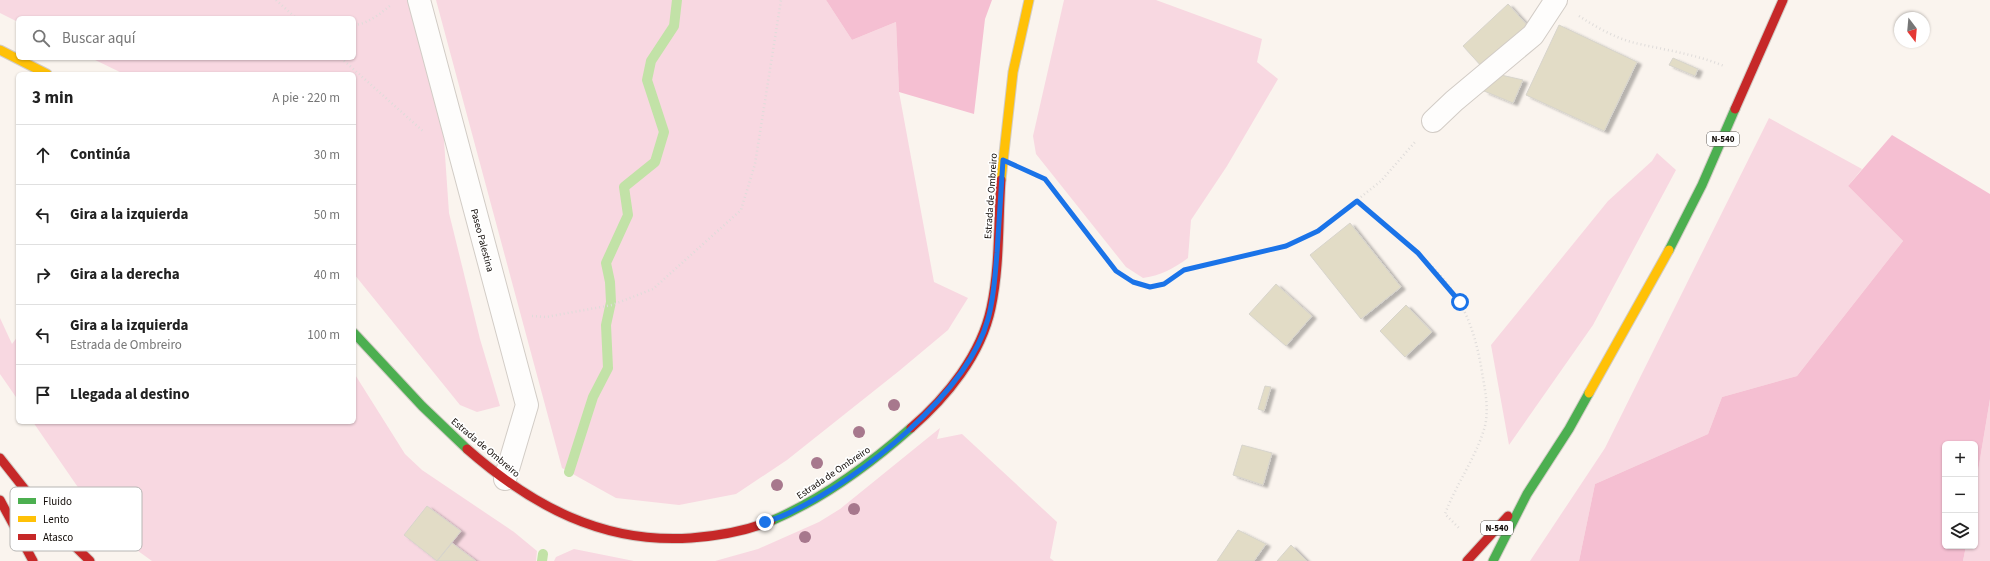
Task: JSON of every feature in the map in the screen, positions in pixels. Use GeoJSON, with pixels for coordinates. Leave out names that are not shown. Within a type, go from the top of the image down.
{"type":"FeatureCollection","features":[{"type":"Feature","properties":{"kind":"main road","name":"Estrada de Ombreiro"},"geometry":{"type":"LineString","coordinates":[[356,335],[417,401],[505,479],[554,510],[579,521],[622,535],[658,539],[691,539],[740,531],[793,512],[820,496],[875,458],[933,408],[954,383],[968,362],[988,321],[994,294],[1003,160],[1011,96],[1024,19],[1029,0]]}},
{"type":"Feature","properties":{"kind":"main road","name":"N-540"},"geometry":{"type":"LineString","coordinates":[[1467,561],[1527,494],[1569,429],[1656,275],[1702,185],[1784,0]]}},
{"type":"Feature","properties":{"kind":"main road"},"geometry":{"type":"LineString","coordinates":[[0,50],[16,58]]}},
{"type":"Feature","properties":{"kind":"main road"},"geometry":{"type":"LineString","coordinates":[[20,60],[43,72]]}},
{"type":"Feature","properties":{"kind":"main road"},"geometry":{"type":"LineString","coordinates":[[0,458],[23,487]]}},
{"type":"Feature","properties":{"kind":"main road"},"geometry":{"type":"LineString","coordinates":[[1493,561],[1527,494]]}},
{"type":"Feature","properties":{"kind":"main road"},"geometry":{"type":"LineString","coordinates":[[0,500],[10,518]]}},
{"type":"Feature","properties":{"kind":"main road"},"geometry":{"type":"LineString","coordinates":[[28,551],[33,561]]}},
{"type":"Feature","properties":{"kind":"main road"},"geometry":{"type":"LineString","coordinates":[[80,551],[90,561]]}},
{"type":"Feature","properties":{"kind":"street","name":"Paseo Palestina"},"geometry":{"type":"LineString","coordinates":[[419,0],[527,405],[505,479]]}},
{"type":"Feature","properties":{"kind":"street"},"geometry":{"type":"LineString","coordinates":[[1433,121],[1454,101],[1533,35],[1556,0]]}},
{"type":"Feature","properties":{"kind":"path"},"geometry":{"type":"LineString","coordinates":[[276,0],[294,16]]}},
{"type":"Feature","properties":{"kind":"path"},"geometry":{"type":"LineString","coordinates":[[503,313],[546,317],[612,305],[653,290],[741,210],[755,164],[781,0]]}},
{"type":"Feature","properties":{"kind":"path"},"geometry":{"type":"LineString","coordinates":[[356,25],[360,25],[382,13],[392,4]]}},
{"type":"Feature","properties":{"kind":"path"},"geometry":{"type":"LineString","coordinates":[[1574,13],[1597,28],[1633,43],[1675,51],[1712,61],[1750,77]]}},
{"type":"Feature","properties":{"kind":"path"},"geometry":{"type":"LineString","coordinates":[[343,60],[426,135],[460,151]]}},
{"type":"Feature","properties":{"kind":"path"},"geometry":{"type":"LineString","coordinates":[[1003,160],[1045,179],[1116,271],[1133,282],[1150,287],[1164,284],[1184,270],[1286,246],[1318,231],[1381,181],[1433,121]]}},
{"type":"Feature","properties":{"kind":"path"},"geometry":{"type":"LineString","coordinates":[[1357,201],[1418,253],[1443,280],[1460,302],[1473,330],[1481,362],[1487,400],[1485,425],[1480,440],[1451,497],[1445,514],[1479,547]]}},
{"type":"Feature","properties":{"kind":"shaded area"},"geometry":{"type":"Polygon","coordinates":[[[0,0],[409,0],[443,126],[449,213],[480,339],[500,406],[477,412],[460,405],[356,276],[356,72],[120,72],[95,60],[356,60],[356,16],[16,16],[16,21],[0,13],[0,0]]]}},
{"type":"Feature","properties":{"kind":"shaded area"},"geometry":{"type":"Polygon","coordinates":[[[436,0],[826,0],[852,40],[896,22],[899,92],[934,282],[968,298],[948,330],[787,460],[736,494],[679,505],[616,498],[562,468],[436,0]]]}},
{"type":"Feature","properties":{"kind":"shaded area"},"geometry":{"type":"Polygon","coordinates":[[[826,0],[992,0],[985,19],[974,114],[899,92],[896,22],[852,40],[826,0]]]}},
{"type":"Feature","properties":{"kind":"shaded area"},"geometry":{"type":"Polygon","coordinates":[[[1064,0],[1156,0],[1262,39],[1257,62],[1278,79],[1227,166],[1191,220],[1188,258],[1162,273],[1143,278],[1126,267],[1036,154],[1033,136],[1064,0]]]}},
{"type":"Feature","properties":{"kind":"shaded area"},"geometry":{"type":"Polygon","coordinates":[[[1769,118],[1862,169],[1848,186],[1903,241],[1797,376],[1722,397],[1708,434],[1595,484],[1579,561],[1530,561],[1605,448],[1769,118]]]}},
{"type":"Feature","properties":{"kind":"shaded area"},"geometry":{"type":"Polygon","coordinates":[[[1892,135],[1990,194],[1990,399],[1978,471],[1978,441],[1942,441],[1942,549],[1965,549],[1963,561],[1579,561],[1595,484],[1708,434],[1722,397],[1797,376],[1903,241],[1848,186],[1892,135]]]}},
{"type":"Feature","properties":{"kind":"shaded area"},"geometry":{"type":"Polygon","coordinates":[[[1657,153],[1676,170],[1593,325],[1509,445],[1491,345],[1608,201],[1652,161],[1657,153]]]}},
{"type":"Feature","properties":{"kind":"shaded area"},"geometry":{"type":"Polygon","coordinates":[[[0,318],[12,344],[16,339],[16,397],[0,374],[0,318]]]}},
{"type":"Feature","properties":{"kind":"shaded area"},"geometry":{"type":"Polygon","coordinates":[[[356,376],[405,454],[422,470],[514,532],[537,551],[536,561],[152,561],[138,551],[142,551],[142,487],[78,487],[34,424],[356,424],[356,376]]]}},
{"type":"Feature","properties":{"kind":"shaded area"},"geometry":{"type":"Polygon","coordinates":[[[1990,399],[1990,561],[1963,561],[1965,549],[1978,549],[1978,471],[1990,399]]]}},
{"type":"Feature","properties":{"kind":"shaded area"},"geometry":{"type":"Polygon","coordinates":[[[940,428],[937,439],[962,434],[1057,522],[1050,558],[1054,561],[715,561],[758,549],[819,522],[840,509],[940,428]]]}},
{"type":"Feature","properties":{"kind":"shaded area"},"geometry":{"type":"Polygon","coordinates":[[[574,549],[634,561],[554,561],[556,557],[574,549]]]}},
{"type":"Feature","properties":{"kind":"building"},"geometry":{"type":"Polygon","coordinates":[[[1508,4],[1528,26],[1483,68],[1463,46],[1508,4]]]}},
{"type":"Feature","properties":{"kind":"building"},"geometry":{"type":"Polygon","coordinates":[[[1559,25],[1637,62],[1604,131],[1526,95],[1559,25]]]}},
{"type":"Feature","properties":{"kind":"building"},"geometry":{"type":"Polygon","coordinates":[[[1673,58],[1698,69],[1695,76],[1669,65],[1673,58]]]}},
{"type":"Feature","properties":{"kind":"building"},"geometry":{"type":"Polygon","coordinates":[[[1501,75],[1523,80],[1513,103],[1484,91],[1501,75]]]}},
{"type":"Feature","properties":{"kind":"building"},"geometry":{"type":"Polygon","coordinates":[[[1350,223],[1401,287],[1361,319],[1310,255],[1350,223]]]}},
{"type":"Feature","properties":{"kind":"building"},"geometry":{"type":"Polygon","coordinates":[[[1276,284],[1312,316],[1286,346],[1249,314],[1276,284]]]}},
{"type":"Feature","properties":{"kind":"building"},"geometry":{"type":"Polygon","coordinates":[[[1406,305],[1432,332],[1405,357],[1380,331],[1406,305]]]}},
{"type":"Feature","properties":{"kind":"building"},"geometry":{"type":"Polygon","coordinates":[[[1265,386],[1271,387],[1264,411],[1258,409],[1265,386]]]}},
{"type":"Feature","properties":{"kind":"building"},"geometry":{"type":"Polygon","coordinates":[[[1242,445],[1272,453],[1263,485],[1233,475],[1242,445]]]}},
{"type":"Feature","properties":{"kind":"building"},"geometry":{"type":"Polygon","coordinates":[[[427,506],[461,531],[437,561],[404,535],[427,506]]]}},
{"type":"Feature","properties":{"kind":"building"},"geometry":{"type":"Polygon","coordinates":[[[1238,530],[1266,544],[1254,561],[1217,561],[1238,530]]]}},
{"type":"Feature","properties":{"kind":"building"},"geometry":{"type":"Polygon","coordinates":[[[452,543],[476,561],[437,561],[452,543]]]}},
{"type":"Feature","properties":{"kind":"building"},"geometry":{"type":"Polygon","coordinates":[[[1291,545],[1307,561],[1277,561],[1291,545]]]}},
{"type":"Feature","properties":{"kind":"waterway"},"geometry":{"type":"LineString","coordinates":[[569,472],[593,397],[608,368],[606,325],[611,302],[610,282],[606,263],[628,215],[624,187],[655,162],[664,132],[647,80],[651,61],[674,26],[677,0]]}},
{"type":"Feature","properties":{"kind":"waterway"},"geometry":{"type":"LineString","coordinates":[[542,561],[543,554]]}},
{"type":"Feature","properties":{"kind":"traffic: fast"},"geometry":{"type":"LineString","coordinates":[[1669,250],[1702,185],[1735,109]]}},
{"type":"Feature","properties":{"kind":"traffic: fast"},"geometry":{"type":"LineString","coordinates":[[356,335],[422,406],[467,449]]}},
{"type":"Feature","properties":{"kind":"traffic: fast"},"geometry":{"type":"LineString","coordinates":[[1493,561],[1527,494],[1569,429],[1589,393]]}},
{"type":"Feature","properties":{"kind":"traffic: fast"},"geometry":{"type":"LineString","coordinates":[[771,521],[827,492],[862,468],[911,428]]}},
{"type":"Feature","properties":{"kind":"traffic: slow"},"geometry":{"type":"LineString","coordinates":[[1001,180],[1013,72],[1029,0]]}},
{"type":"Feature","properties":{"kind":"traffic: slow"},"geometry":{"type":"LineString","coordinates":[[0,50],[16,58]]}},
{"type":"Feature","properties":{"kind":"traffic: slow"},"geometry":{"type":"LineString","coordinates":[[20,60],[43,72]]}},
{"type":"Feature","properties":{"kind":"traffic: slow"},"geometry":{"type":"LineString","coordinates":[[1589,393],[1669,250]]}},
{"type":"Feature","properties":{"kind":"traffic: jam"},"geometry":{"type":"LineString","coordinates":[[1735,109],[1783,0]]}},
{"type":"Feature","properties":{"kind":"traffic: jam"},"geometry":{"type":"LineString","coordinates":[[911,428],[937,403],[961,374],[971,358],[986,325],[991,308],[996,276],[1001,180]]}},
{"type":"Feature","properties":{"kind":"traffic: jam"},"geometry":{"type":"LineString","coordinates":[[467,449],[517,488],[543,504],[570,517],[599,528],[628,535],[659,538],[691,538],[742,530],[771,521]]}},
{"type":"Feature","properties":{"kind":"traffic: jam"},"geometry":{"type":"LineString","coordinates":[[0,458],[23,487]]}},
{"type":"Feature","properties":{"kind":"traffic: jam"},"geometry":{"type":"LineString","coordinates":[[0,500],[10,518]]}},
{"type":"Feature","properties":{"kind":"traffic: jam"},"geometry":{"type":"LineString","coordinates":[[1467,561],[1508,516]]}},
{"type":"Feature","properties":{"kind":"traffic: jam"},"geometry":{"type":"LineString","coordinates":[[28,551],[33,561]]}},
{"type":"Feature","properties":{"kind":"traffic: jam"},"geometry":{"type":"LineString","coordinates":[[80,551],[90,561]]}},
{"type":"Feature","properties":{"kind":"route"},"geometry":{"type":"LineString","coordinates":[[765,522],[793,512],[848,478],[875,458],[933,408],[954,383],[968,362],[988,321],[994,294],[1003,160],[1045,179],[1116,271],[1133,282],[1150,287],[1164,284],[1184,270],[1286,246],[1318,231],[1357,201],[1418,253],[1443,280],[1460,302]]}}]}
